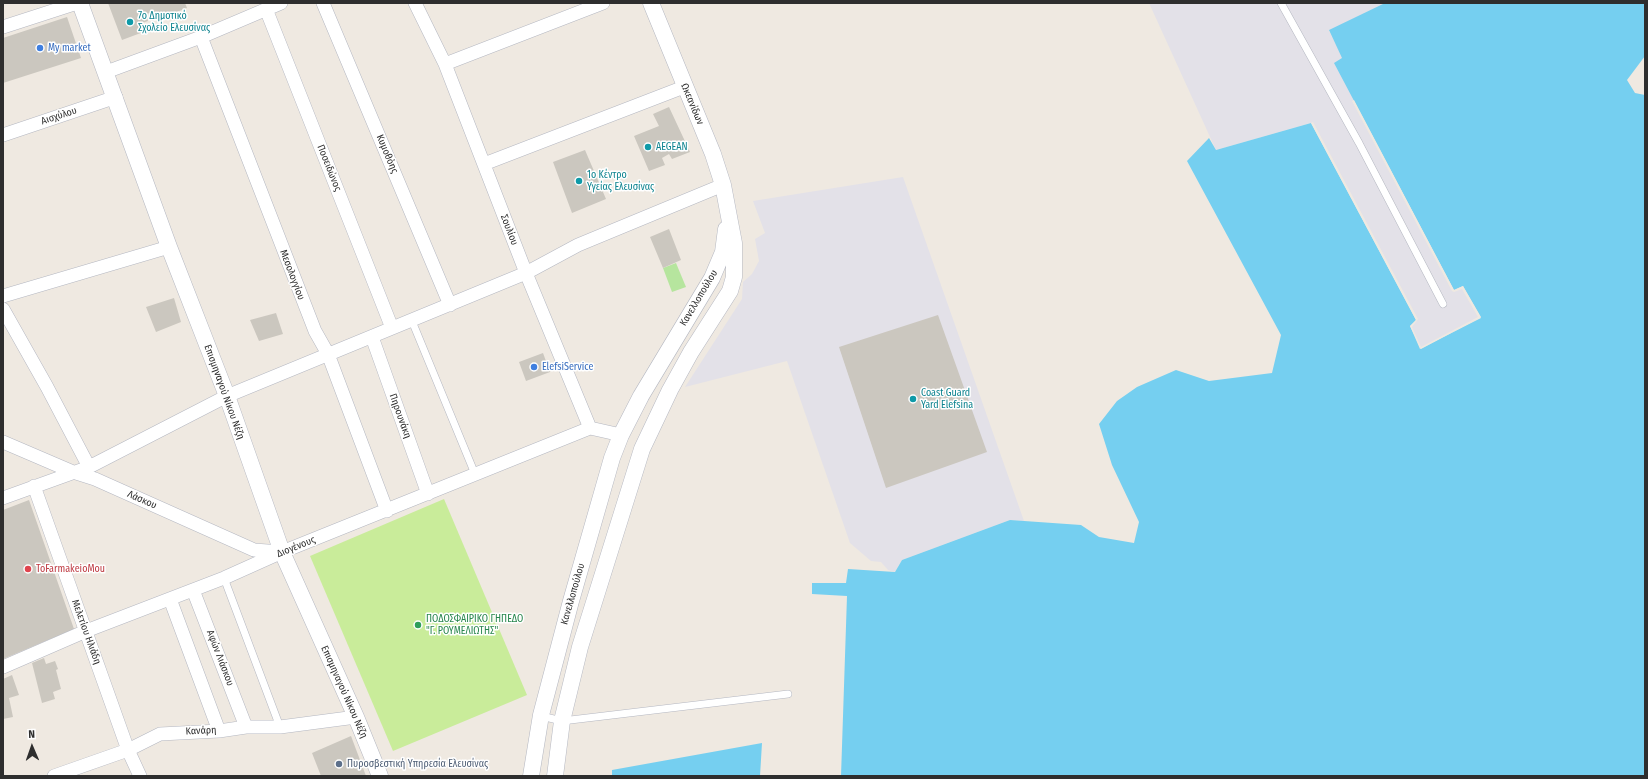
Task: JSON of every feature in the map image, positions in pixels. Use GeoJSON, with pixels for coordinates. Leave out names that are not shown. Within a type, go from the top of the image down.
{"type":"FeatureCollection","features":[{"type":"Feature","properties":{"kind":"street"},"geometry":{"type":"LineString","coordinates":[[3,27],[79,3]]}},
{"type":"Feature","properties":{"kind":"street","name":"Επισμηναγού Νίκου Νέζη"},"geometry":{"type":"LineString","coordinates":[[79,3],[116,97],[169,247],[227,396],[282,552],[356,717],[380,776]]}},
{"type":"Feature","properties":{"kind":"street"},"geometry":{"type":"LineString","coordinates":[[106,72],[201,37],[281,3]]}},
{"type":"Feature","properties":{"kind":"street","name":"Κυμοθόης"},"geometry":{"type":"LineString","coordinates":[[323,3],[450,305]]}},
{"type":"Feature","properties":{"kind":"street","name":"Σουλίου"},"geometry":{"type":"LineString","coordinates":[[416,3],[445,64],[526,273],[590,428]]}},
{"type":"Feature","properties":{"kind":"street"},"geometry":{"type":"LineString","coordinates":[[445,64],[603,3]]}},
{"type":"Feature","properties":{"kind":"street","name":"Ωκεανίδων"},"geometry":{"type":"LineString","coordinates":[[651,3],[723,185],[728,207]]}},
{"type":"Feature","properties":{"kind":"street","name":"Ποσειδώνος"},"geometry":{"type":"LineString","coordinates":[[266,9],[392,328]]}},
{"type":"Feature","properties":{"kind":"street","name":"Μεσολογγίου"},"geometry":{"type":"LineString","coordinates":[[201,37],[315,331],[328,354],[387,511]]}},
{"type":"Feature","properties":{"kind":"street"},"geometry":{"type":"LineString","coordinates":[[484,164],[684,87]]}},
{"type":"Feature","properties":{"kind":"street","name":"Αισχύλου"},"geometry":{"type":"LineString","coordinates":[[3,135],[116,97]]}},
{"type":"Feature","properties":{"kind":"street"},"geometry":{"type":"LineString","coordinates":[[3,498],[89,467],[227,396],[526,273],[578,245],[723,185]]}},
{"type":"Feature","properties":{"kind":"street","name":"Κανελλοπούλου"},"geometry":{"type":"LineString","coordinates":[[531,776],[541,716],[571,601],[612,458],[621,435],[640,396],[717,267],[725,238],[728,207]]}},
{"type":"Feature","properties":{"kind":"street","name":"Κανελλοπούλου"},"geometry":{"type":"LineString","coordinates":[[555,776],[562,721],[580,647],[642,449],[687,359],[730,290],[734,276],[735,258],[728,207]]}},
{"type":"Feature","properties":{"kind":"street"},"geometry":{"type":"LineString","coordinates":[[3,296],[169,247]]}},
{"type":"Feature","properties":{"kind":"street"},"geometry":{"type":"LineString","coordinates":[[3,309],[47,386],[89,467]]}},
{"type":"Feature","properties":{"kind":"street","name":"Πηρουνάκη"},"geometry":{"type":"LineString","coordinates":[[372,337],[428,494]]}},
{"type":"Feature","properties":{"kind":"street"},"geometry":{"type":"LineString","coordinates":[[590,428],[621,435]]}},
{"type":"Feature","properties":{"kind":"street","name":"Διογένους"},"geometry":{"type":"LineString","coordinates":[[3,667],[86,631],[224,578],[282,552],[590,428]]}},
{"type":"Feature","properties":{"kind":"street","name":"Λάσκου"},"geometry":{"type":"LineString","coordinates":[[3,442],[73,472],[95,479],[254,550],[282,552]]}},
{"type":"Feature","properties":{"kind":"street","name":"Μελετίου Ηλιάδη"},"geometry":{"type":"LineString","coordinates":[[34,486],[128,750],[140,776]]}},
{"type":"Feature","properties":{"kind":"street","name":"Αφών Λιάσκου"},"geometry":{"type":"LineString","coordinates":[[193,590],[246,727]]}},
{"type":"Feature","properties":{"kind":"street"},"geometry":{"type":"LineString","coordinates":[[170,599],[219,731]]}},
{"type":"Feature","properties":{"kind":"street","name":"Κανάρη"},"geometry":{"type":"LineString","coordinates":[[54,776],[128,750],[160,734],[219,731],[246,727],[280,726],[356,717]]}},
{"type":"Feature","properties":{"kind":"lane"},"geometry":{"type":"LineString","coordinates":[[1281,3],[1358,143],[1443,304]]}},
{"type":"Feature","properties":{"kind":"lane"},"geometry":{"type":"LineString","coordinates":[[412,321],[475,474]]}},
{"type":"Feature","properties":{"kind":"lane"},"geometry":{"type":"LineString","coordinates":[[224,578],[280,726]]}},
{"type":"Feature","properties":{"kind":"lane"},"geometry":{"type":"LineString","coordinates":[[541,716],[562,721],[788,694]]}},
{"type":"Feature","properties":{"kind":"shaded area"},"geometry":{"type":"Polygon","coordinates":[[[1149,3],[1385,3],[1329,31],[1481,317],[1421,349],[1410,326],[1416,320],[1311,123],[1216,150],[1149,3]]]}},
{"type":"Feature","properties":{"kind":"shaded area","name":"Coast Guard Yard Elefsina"},"geometry":{"type":"Polygon","coordinates":[[[903,177],[1024,521],[1010,520],[902,560],[895,572],[888,570],[881,562],[871,561],[850,543],[787,361],[685,387],[742,299],[743,282],[752,274],[759,261],[755,239],[765,233],[753,201],[903,177]]]}},
{"type":"Feature","properties":{"kind":"green space"},"geometry":{"type":"Polygon","coordinates":[[[676,263],[686,287],[672,292],[663,268],[676,263]]]}},
{"type":"Feature","properties":{"kind":"green space","name":"ΠΟΔΟΣΦΑΙΡΙΚΟ ΓΗΠΕΔΟ \"Γ. ΡΟΥΜΕΛΙΩΤΗΣ\""},"geometry":{"type":"Polygon","coordinates":[[[444,499],[527,695],[393,751],[310,556],[444,499]]]}},
{"type":"Feature","properties":{"kind":"water"},"geometry":{"type":"Polygon","coordinates":[[[1385,3],[1645,3],[1645,56],[1627,80],[1635,93],[1645,95],[1645,776],[841,776],[847,596],[812,594],[812,583],[846,583],[848,569],[895,572],[902,560],[1010,520],[1081,525],[1099,537],[1134,543],[1139,522],[1112,465],[1099,424],[1117,401],[1137,387],[1176,370],[1209,381],[1272,373],[1281,335],[1187,161],[1209,138],[1216,150],[1311,123],[1416,320],[1410,326],[1420,349],[1481,318],[1463,286],[1454,290],[1334,63],[1342,58],[1329,30],[1385,3]]]}},
{"type":"Feature","properties":{"kind":"water"},"geometry":{"type":"Polygon","coordinates":[[[762,743],[760,776],[612,776],[612,770],[762,743]]]}},
{"type":"Feature","properties":{"kind":"pier"},"geometry":{"type":"Polygon","coordinates":[[[1354,100],[1454,290],[1463,286],[1481,317],[1421,349],[1410,326],[1416,320],[1311,123],[1313,122],[1418,319],[1412,327],[1421,347],[1478,317],[1462,289],[1454,292],[1452,291],[1352,101],[1354,100]]]}},
{"type":"Feature","properties":{"kind":"building","name":"7ο Δημοτικό Σχολείο Ελευσίνας"},"geometry":{"type":"Polygon","coordinates":[[[108,3],[185,3],[187,8],[158,19],[154,12],[146,14],[148,21],[142,23],[146,31],[122,40],[108,3]]]}},
{"type":"Feature","properties":{"kind":"building","name":"My market"},"geometry":{"type":"Polygon","coordinates":[[[67,17],[81,58],[3,83],[3,38],[67,17]]]}},
{"type":"Feature","properties":{"kind":"building","name":"AEGEAN"},"geometry":{"type":"Polygon","coordinates":[[[669,107],[690,152],[672,159],[669,154],[662,158],[665,165],[649,171],[634,136],[659,126],[653,114],[669,107]]]}},
{"type":"Feature","properties":{"kind":"building","name":"1ο Κέντρο Υγείας Ελευσίνας"},"geometry":{"type":"Polygon","coordinates":[[[585,150],[606,199],[572,213],[553,162],[585,150]]]}},
{"type":"Feature","properties":{"kind":"building"},"geometry":{"type":"Polygon","coordinates":[[[669,229],[681,260],[663,268],[650,237],[669,229]]]}},
{"type":"Feature","properties":{"kind":"building"},"geometry":{"type":"Polygon","coordinates":[[[174,298],[181,322],[156,332],[146,307],[174,298]]]}},
{"type":"Feature","properties":{"kind":"building"},"geometry":{"type":"Polygon","coordinates":[[[276,313],[283,334],[259,341],[250,320],[276,313]]]}},
{"type":"Feature","properties":{"kind":"building","name":"Coast Guard Yard Elefsina"},"geometry":{"type":"Polygon","coordinates":[[[938,315],[987,452],[886,488],[839,347],[938,315]]]}},
{"type":"Feature","properties":{"kind":"building","name":"ElefsiService"},"geometry":{"type":"Polygon","coordinates":[[[543,353],[550,372],[526,381],[519,362],[543,353]]]}},
{"type":"Feature","properties":{"kind":"building","name":"ToFarmakeioMou"},"geometry":{"type":"Polygon","coordinates":[[[29,500],[74,629],[3,659],[3,510],[29,500]]]}},
{"type":"Feature","properties":{"kind":"building"},"geometry":{"type":"Polygon","coordinates":[[[44,658],[46,664],[55,661],[58,669],[56,670],[61,689],[53,692],[55,699],[42,703],[32,663],[44,658]]]}},
{"type":"Feature","properties":{"kind":"building"},"geometry":{"type":"Polygon","coordinates":[[[12,675],[19,695],[9,698],[13,717],[3,719],[3,679],[12,675]]]}},
{"type":"Feature","properties":{"kind":"building","name":"Πυροσβεστική Υπηρεσία Ελευσίνας"},"geometry":{"type":"Polygon","coordinates":[[[351,736],[366,776],[321,776],[312,753],[351,736]]]}},
{"type":"Feature","properties":{"kind":"place","name":"7ο Δημοτικό Σχολείο Ελευσίνας"},"geometry":{"type":"Point","coordinates":[130,22]}},
{"type":"Feature","properties":{"kind":"place","name":"My market"},"geometry":{"type":"Point","coordinates":[40,48]}},
{"type":"Feature","properties":{"kind":"place","name":"AEGEAN"},"geometry":{"type":"Point","coordinates":[648,147]}},
{"type":"Feature","properties":{"kind":"place","name":"1ο Κέντρο Υγείας Ελευσίνας"},"geometry":{"type":"Point","coordinates":[579,181]}},
{"type":"Feature","properties":{"kind":"place","name":"ElefsiService"},"geometry":{"type":"Point","coordinates":[534,367]}},
{"type":"Feature","properties":{"kind":"place","name":"Coast Guard Yard Elefsina"},"geometry":{"type":"Point","coordinates":[913,399]}},
{"type":"Feature","properties":{"kind":"place","name":"ToFarmakeioMou"},"geometry":{"type":"Point","coordinates":[28,569]}},
{"type":"Feature","properties":{"kind":"place","name":"ΠΟΔΟΣΦΑΙΡΙΚΟ ΓΗΠΕΔΟ \"Γ. ΡΟΥΜΕΛΙΩΤΗΣ\""},"geometry":{"type":"Point","coordinates":[418,625]}},
{"type":"Feature","properties":{"kind":"place","name":"Πυροσβεστική Υπηρεσία Ελευσίνας"},"geometry":{"type":"Point","coordinates":[339,764]}}]}
